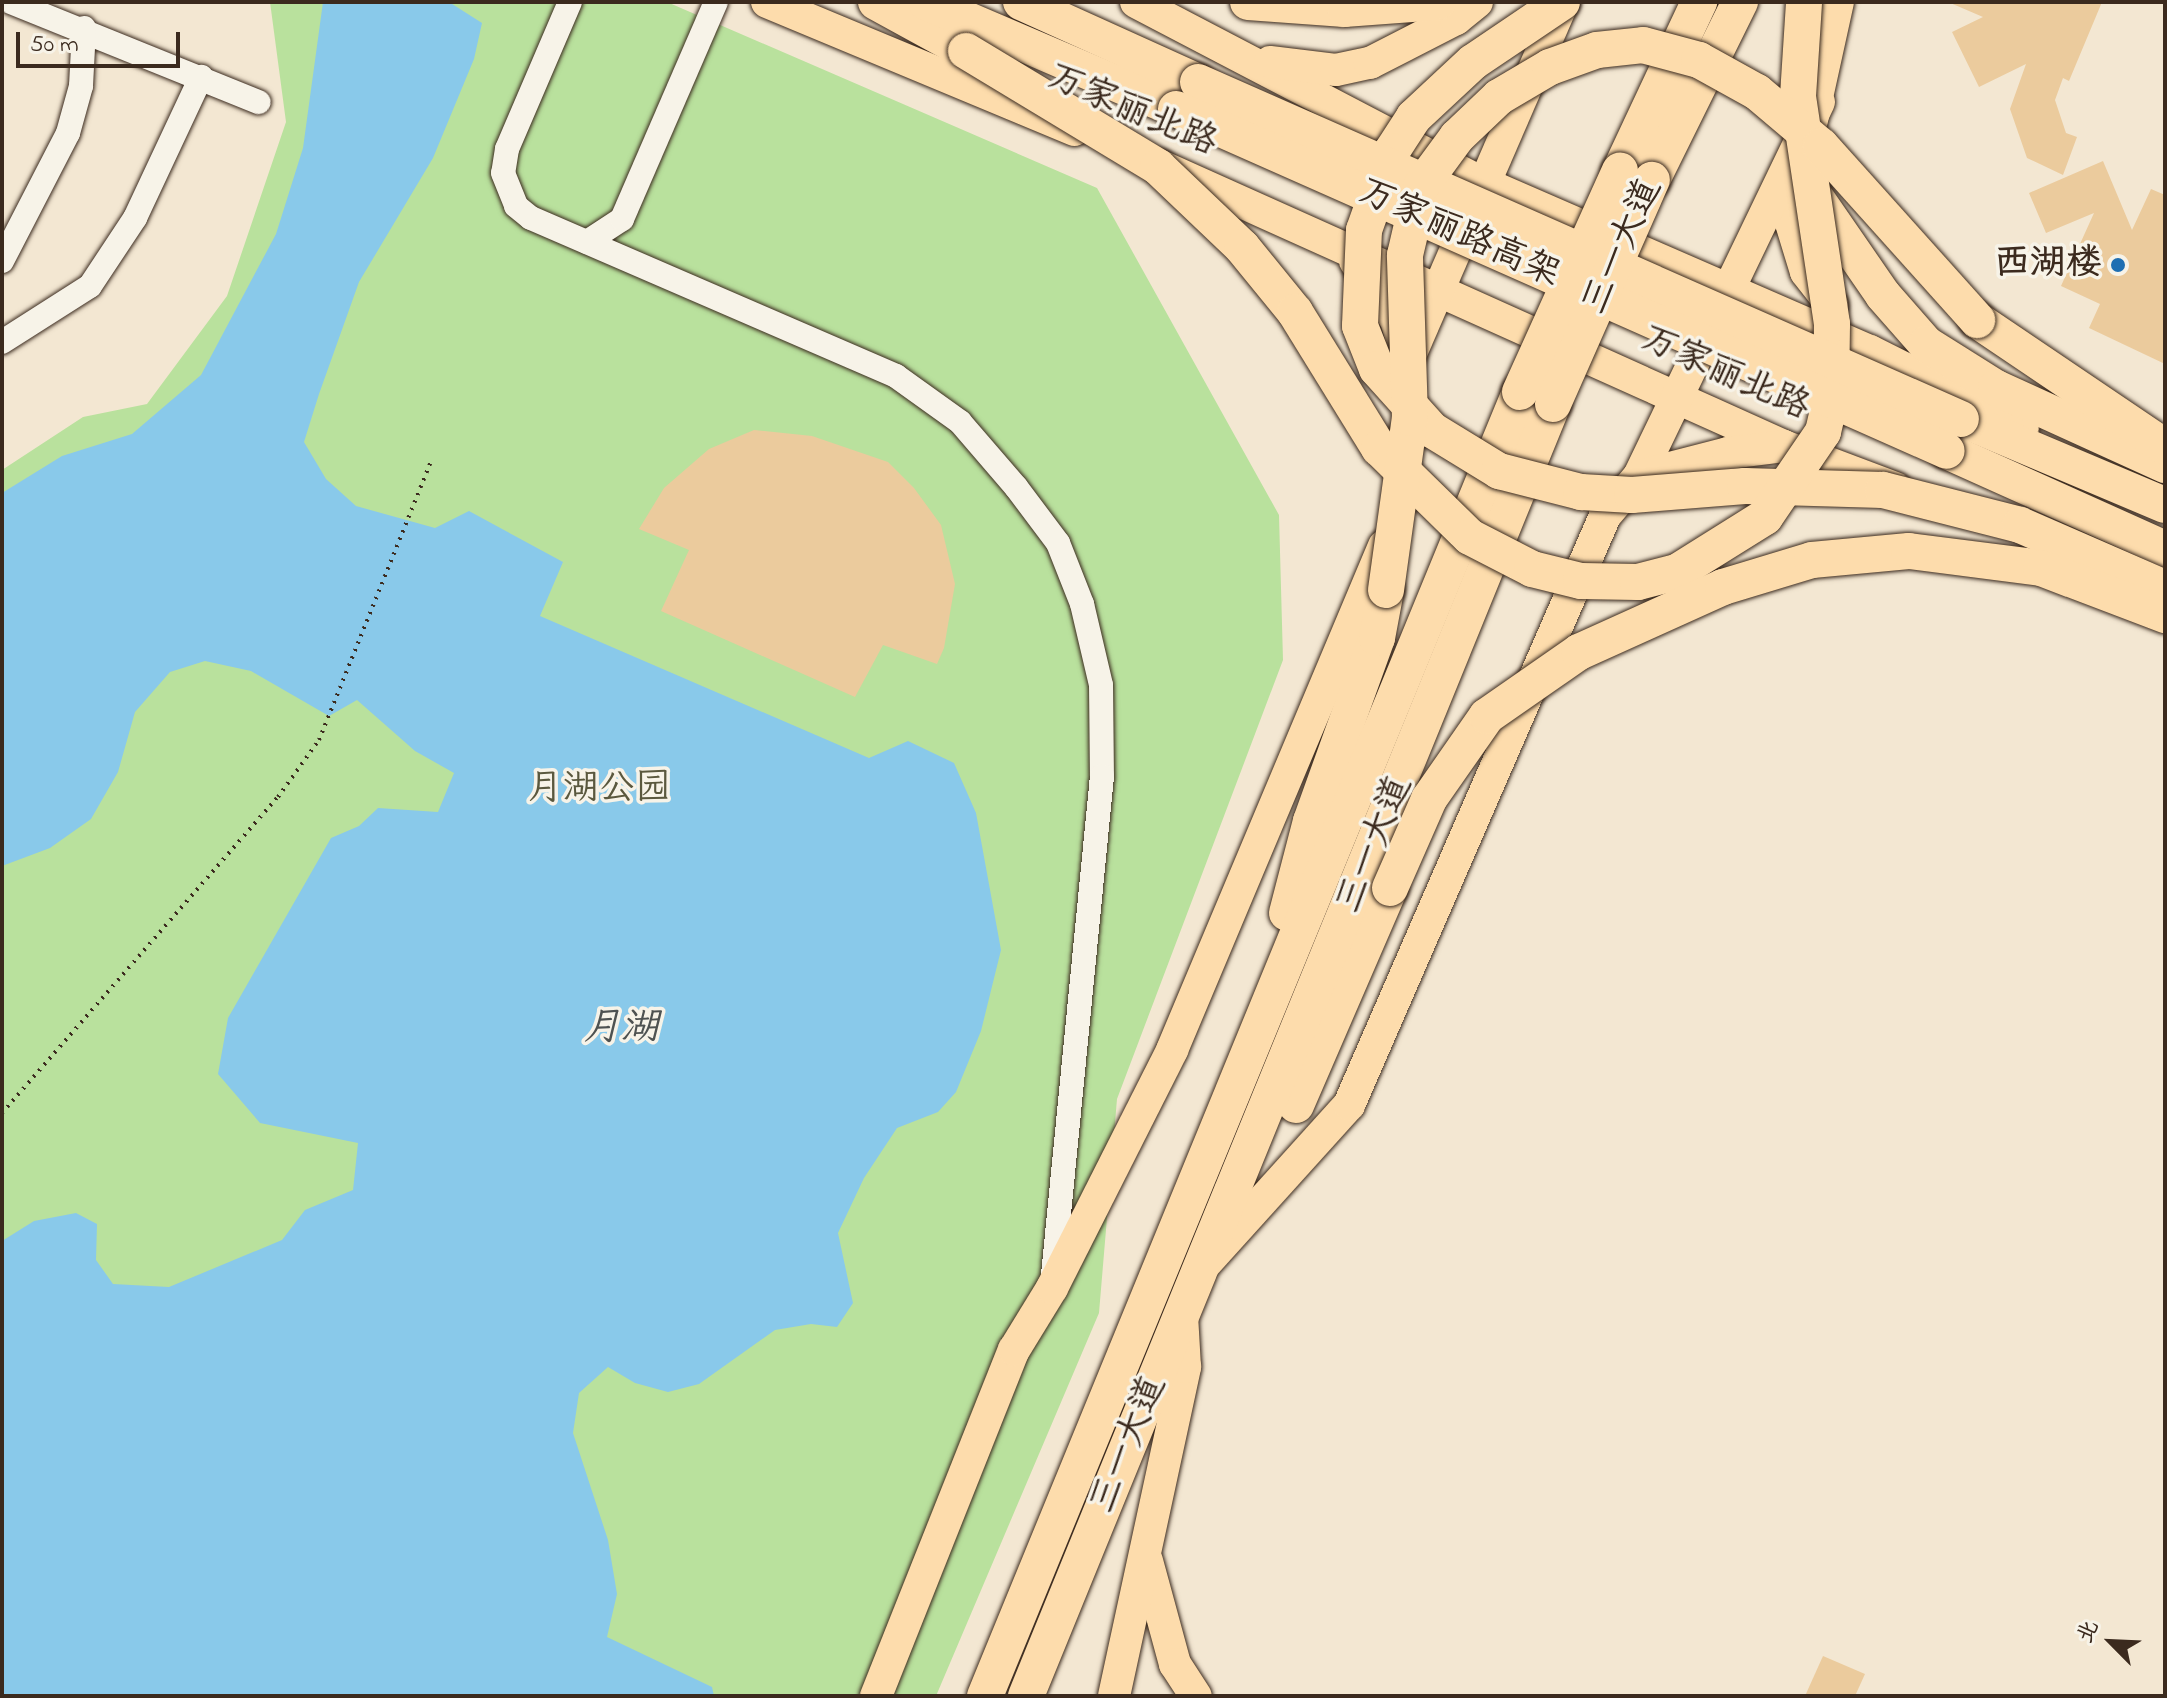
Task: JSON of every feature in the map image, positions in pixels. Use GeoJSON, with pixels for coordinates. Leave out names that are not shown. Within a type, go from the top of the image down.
{"type":"FeatureCollection","features":[{"type":"Feature","properties":{"kind":"highway"},"geometry":{"type":"LineString","coordinates":[[876,2],[1158,167],[1242,247],[1295,312],[1379,448],[1441,513],[1502,557],[1581,581],[1638,582],[1677,572],[1729,544],[1765,517],[1810,456],[1823,432],[1832,382],[1832,324],[1798,96],[1804,2]]}},
{"type":"Feature","properties":{"kind":"highway","name":"万家丽路高架"},"geometry":{"type":"LineString","coordinates":[[926,2],[2165,549]]}},
{"type":"Feature","properties":{"kind":"highway","name":"万家丽路高架"},"geometry":{"type":"LineString","coordinates":[[1021,2],[2165,505]]}},
{"type":"Feature","properties":{"kind":"highway"},"geometry":{"type":"LineString","coordinates":[[1248,2],[1345,9],[1438,2]]}},
{"type":"Feature","properties":{"kind":"highway"},"geometry":{"type":"LineString","coordinates":[[1563,2],[1435,93],[1392,151],[1368,218],[1358,281],[1360,326],[1377,369],[1432,430],[1499,471],[1581,492],[1632,495],[1745,486],[1883,490],[2020,525],[2165,588]]}},
{"type":"Feature","properties":{"kind":"highway","name":"三一大道"},"geometry":{"type":"LineString","coordinates":[[985,1696],[1245,1065],[1636,176],[1699,2]]}},
{"type":"Feature","properties":{"kind":"highway","name":"三一大道"},"geometry":{"type":"LineString","coordinates":[[1636,176],[1740,2]]}},
{"type":"Feature","properties":{"kind":"highway"},"geometry":{"type":"LineString","coordinates":[[1245,1065],[1311,821],[1353,712],[1386,590],[1410,418],[1405,255],[1421,186],[1457,137],[1499,97],[1550,67],[1597,50],[1643,45],[1699,60],[1757,92],[1821,146],[1977,320],[2165,447]]}},
{"type":"Feature","properties":{"kind":"highway"},"geometry":{"type":"LineString","coordinates":[[1812,192],[1883,295],[1926,344],[1996,388],[2165,465]]}},
{"type":"Feature","properties":{"kind":"highway","name":"三一大道"},"geometry":{"type":"LineString","coordinates":[[1026,1696],[1242,1175],[1536,398]]}},
{"type":"Feature","properties":{"kind":"highway"},"geometry":{"type":"LineString","coordinates":[[1242,1175],[1292,1114],[1429,799],[1487,716],[1579,652],[1723,587],[1826,557],[1936,553],[2041,568],[2165,613]]}},
{"type":"Feature","properties":{"kind":"main road","name":"万家丽北路"},"geometry":{"type":"LineString","coordinates":[[767,2],[1346,248],[1784,446],[1848,467],[2165,613]]}},
{"type":"Feature","properties":{"kind":"main road"},"geometry":{"type":"LineString","coordinates":[[1136,2],[1481,182],[1870,351],[2063,448],[2165,491]]}},
{"type":"Feature","properties":{"kind":"main road"},"geometry":{"type":"LineString","coordinates":[[1201,36],[1273,63],[1336,70],[1394,51],[1456,19],[1477,2]]}},
{"type":"Feature","properties":{"kind":"main road"},"geometry":{"type":"LineString","coordinates":[[1408,361],[1481,182],[1563,2]]}},
{"type":"Feature","properties":{"kind":"main road"},"geometry":{"type":"LineString","coordinates":[[1838,2],[1819,102],[1790,185],[1791,223],[1806,272],[1870,351]]}},
{"type":"Feature","properties":{"kind":"main road"},"geometry":{"type":"LineString","coordinates":[[1207,1262],[1349,1105],[1599,528],[1639,476],[1819,102]]}},
{"type":"Feature","properties":{"kind":"main road"},"geometry":{"type":"LineString","coordinates":[[876,1696],[1014,1350],[1052,1288],[1172,1050],[1393,523],[1412,411],[1408,361],[1396,320],[1346,248]]}},
{"type":"Feature","properties":{"kind":"main road"},"geometry":{"type":"LineString","coordinates":[[1639,476],[1728,453],[1784,446]]}},
{"type":"Feature","properties":{"kind":"main road"},"geometry":{"type":"LineString","coordinates":[[1114,1696],[1185,1367],[1182,1315]]}},
{"type":"Feature","properties":{"kind":"main road"},"geometry":{"type":"LineString","coordinates":[[1145,1552],[1175,1664],[1196,1696]]}},
{"type":"Feature","properties":{"kind":"street"},"geometry":{"type":"LineString","coordinates":[[11,2],[84,28],[259,102]]}},
{"type":"Feature","properties":{"kind":"street"},"geometry":{"type":"LineString","coordinates":[[570,2],[507,149],[503,173],[516,206],[587,242],[896,376],[960,422],[1058,543],[1082,604],[1101,685],[1102,776],[1052,1288]]}},
{"type":"Feature","properties":{"kind":"street"},"geometry":{"type":"LineString","coordinates":[[587,242],[622,219],[716,2]]}},
{"type":"Feature","properties":{"kind":"street"},"geometry":{"type":"LineString","coordinates":[[2,261],[68,133],[81,86],[84,28]]}},
{"type":"Feature","properties":{"kind":"street"},"geometry":{"type":"LineString","coordinates":[[5,337],[90,286],[135,218],[201,77]]}},
{"type":"Feature","properties":{"kind":"street"},"geometry":{"type":"LineString","coordinates":[[622,219],[637,264]]}},
{"type":"Feature","properties":{"kind":"path"},"geometry":{"type":"LineString","coordinates":[[2,1113],[278,797],[319,740],[432,459]]}},
{"type":"Feature","properties":{"kind":"green space","name":"月湖公园"},"geometry":{"type":"Polygon","coordinates":[[[270,2],[667,2],[1097,188],[1279,515],[1283,660],[1117,1099],[1099,1313],[936,1696],[2,1696],[2,470],[83,417],[147,404],[227,296],[286,122],[270,2]]]}},
{"type":"Feature","properties":{"kind":"water","name":"月湖"},"geometry":{"type":"Polygon","coordinates":[[[323,2],[449,2],[482,23],[474,59],[433,158],[359,282],[319,394],[304,442],[326,479],[356,506],[435,528],[469,511],[563,562],[540,616],[869,758],[908,741],[954,763],[976,813],[1001,950],[981,1031],[956,1092],[938,1112],[897,1128],[864,1178],[838,1233],[853,1303],[837,1327],[811,1324],[775,1330],[699,1384],[668,1392],[635,1383],[608,1367],[579,1393],[573,1433],[608,1540],[617,1594],[607,1637],[712,1687],[714,1696],[2,1696],[2,1241],[34,1221],[76,1213],[97,1224],[96,1260],[113,1284],[169,1287],[282,1240],[305,1210],[353,1190],[358,1143],[260,1123],[218,1074],[228,1018],[331,838],[359,826],[378,808],[438,812],[454,773],[415,751],[357,700],[329,716],[251,671],[205,661],[170,672],[135,712],[118,772],[91,819],[50,848],[2,866],[2,493],[62,456],[132,434],[201,375],[276,234],[303,148],[323,2]]]}},
{"type":"Feature","properties":{"kind":"building"},"geometry":{"type":"Polygon","coordinates":[[[1948,2],[2102,2],[2069,81],[2063,78],[2055,100],[2066,133],[2077,137],[2063,175],[2027,158],[2010,109],[2026,64],[1979,87],[1952,32],[1983,17],[1948,2]]]}},
{"type":"Feature","properties":{"kind":"building","name":"西湖楼"},"geometry":{"type":"Polygon","coordinates":[[[2103,161],[2132,230],[2151,189],[2165,195],[2165,364],[2089,328],[2100,304],[2061,286],[2094,213],[2046,233],[2029,193],[2103,161]]]}},
{"type":"Feature","properties":{"kind":"building"},"geometry":{"type":"Polygon","coordinates":[[[754,430],[812,436],[888,462],[914,488],[941,525],[955,584],[944,648],[937,664],[883,645],[855,697],[661,611],[689,550],[639,529],[664,488],[709,449],[754,430]]]}},
{"type":"Feature","properties":{"kind":"building"},"geometry":{"type":"Polygon","coordinates":[[[1823,1656],[1865,1674],[1855,1696],[1805,1696],[1823,1656]]]}},
{"type":"Feature","properties":{"kind":"place","name":"西湖楼"},"geometry":{"type":"Point","coordinates":[2118,265]}}]}
